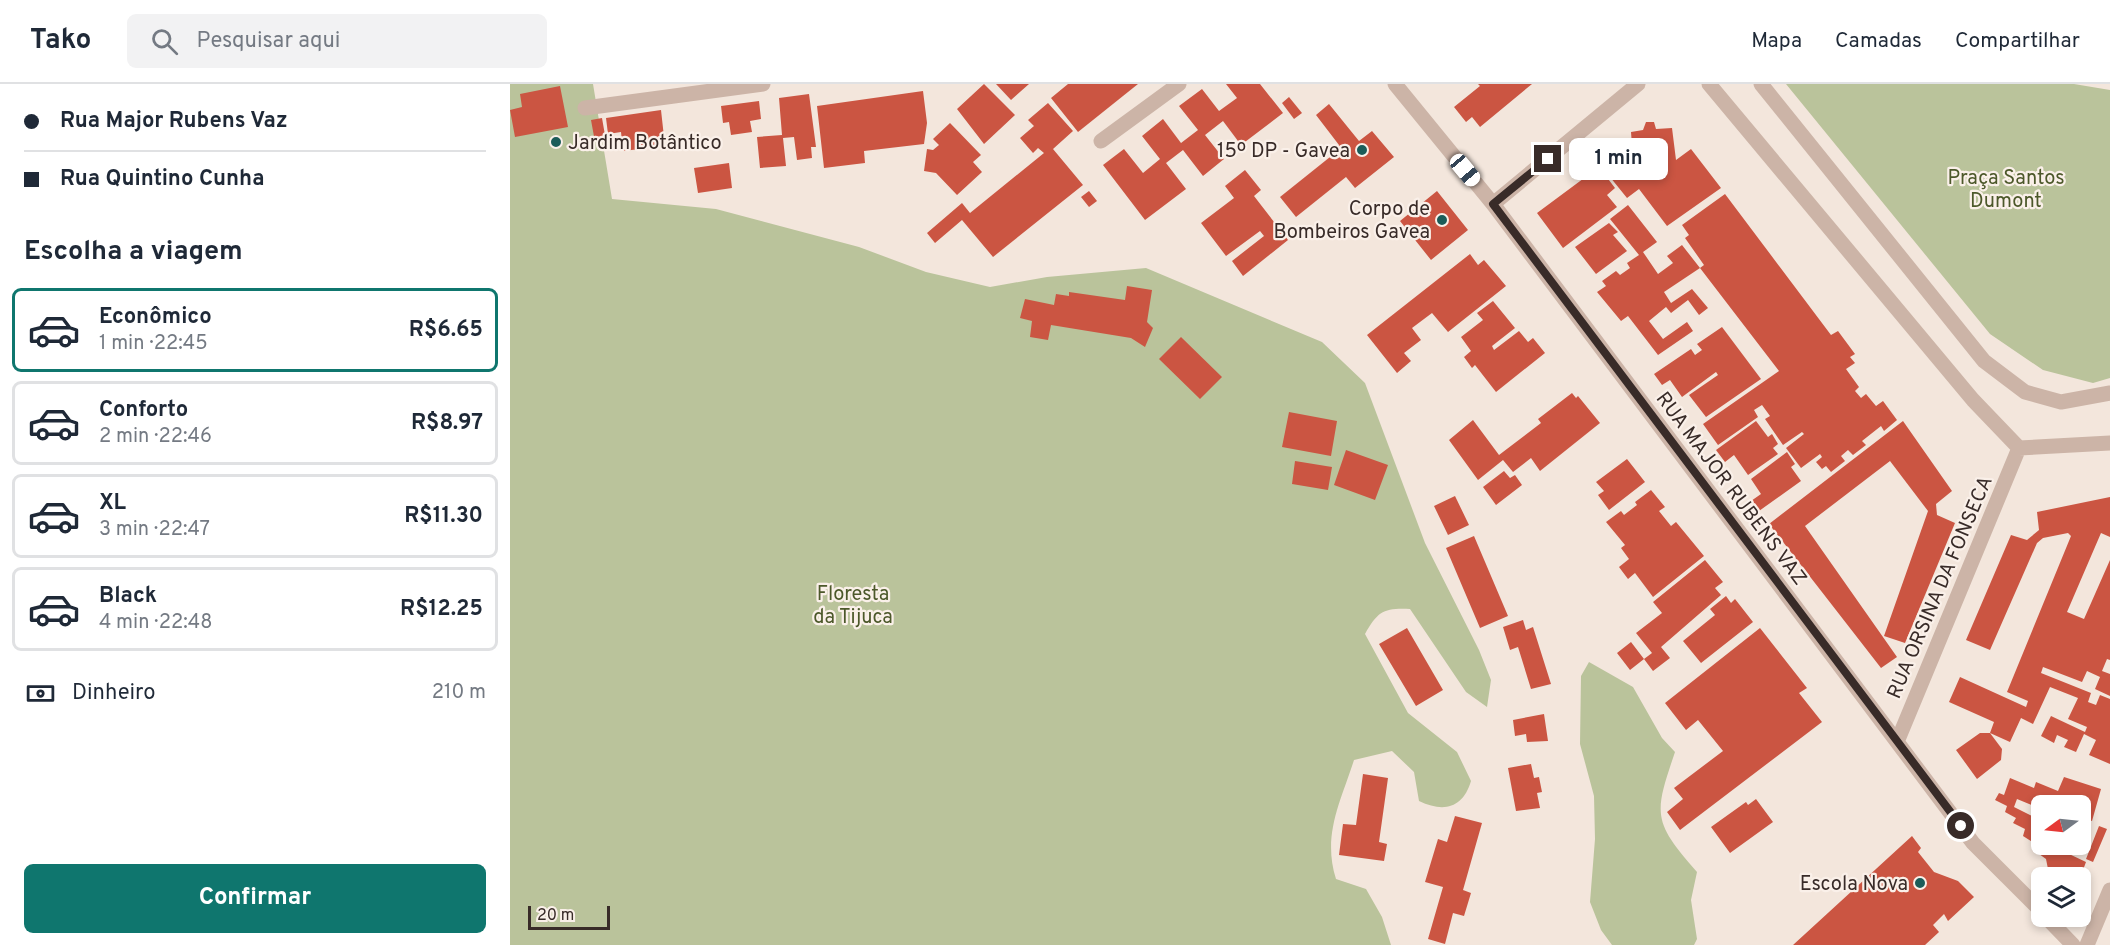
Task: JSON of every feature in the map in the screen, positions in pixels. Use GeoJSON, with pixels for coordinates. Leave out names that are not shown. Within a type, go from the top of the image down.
{"type":"FeatureCollection","features":[{"type":"Feature","properties":{"kind":"street"},"geometry":{"type":"LineString","coordinates":[[585,108],[763,84]]}},
{"type":"Feature","properties":{"kind":"street"},"geometry":{"type":"LineString","coordinates":[[1101,141],[1179,84]]}},
{"type":"Feature","properties":{"kind":"street","name":"RUA MAJOR RUBENS VAZ"},"geometry":{"type":"LineString","coordinates":[[1395,84],[1493,204],[1973,843],[2031,901]]}},
{"type":"Feature","properties":{"kind":"street"},"geometry":{"type":"LineString","coordinates":[[1493,204],[1638,84]]}},
{"type":"Feature","properties":{"kind":"street"},"geometry":{"type":"LineString","coordinates":[[1709,84],[1973,400],[2019,448],[2110,443]]}},
{"type":"Feature","properties":{"kind":"street"},"geometry":{"type":"LineString","coordinates":[[1761,84],[1984,361],[2025,392],[2061,402],[2110,393]]}},
{"type":"Feature","properties":{"kind":"street","name":"RUA ORSINA DA FONSECA"},"geometry":{"type":"LineString","coordinates":[[1897,742],[2019,448]]}},
{"type":"Feature","properties":{"kind":"street"},"geometry":{"type":"LineString","coordinates":[[2087,945],[2110,890]]}},
{"type":"Feature","properties":{"kind":"street"},"geometry":{"type":"LineString","coordinates":[[2056,927],[2073,945]]}},
{"type":"Feature","properties":{"kind":"green space","name":"Floresta da Tijuca"},"geometry":{"type":"Polygon","coordinates":[[[510,84],[593,84],[612,199],[716,209],[859,247],[926,272],[990,287],[1047,277],[1146,268],[1322,342],[1365,383],[1425,543],[1479,650],[1491,680],[1487,707],[1466,692],[1410,609],[1383,612],[1374,620],[1365,634],[1408,713],[1457,752],[1471,781],[1458,802],[1451,806],[1437,807],[1419,801],[1414,772],[1392,751],[1354,760],[1335,818],[1331,848],[1332,863],[1336,879],[1366,889],[1382,917],[1391,945],[510,945],[510,84]]]}},
{"type":"Feature","properties":{"kind":"green space","name":"Praça Santos Dumont"},"geometry":{"type":"Polygon","coordinates":[[[1786,84],[2074,84],[2110,90],[2110,378],[2093,383],[2043,370],[1990,334],[1786,84]]]}},
{"type":"Feature","properties":{"kind":"green space"},"geometry":{"type":"Polygon","coordinates":[[[1589,662],[1633,687],[1662,738],[1675,752],[1663,790],[1661,816],[1672,840],[1697,872],[1691,900],[1697,939],[1694,945],[1612,945],[1601,930],[1590,902],[1595,839],[1594,796],[1580,744],[1581,676],[1589,662]]]}},
{"type":"Feature","properties":{"kind":"building"},"geometry":{"type":"Polygon","coordinates":[[[984,84],[1015,115],[984,144],[957,109],[984,84]]]}},
{"type":"Feature","properties":{"kind":"building"},"geometry":{"type":"Polygon","coordinates":[[[996,84],[1029,84],[1011,100],[996,84]]]}},
{"type":"Feature","properties":{"kind":"building"},"geometry":{"type":"Polygon","coordinates":[[[1068,84],[1138,84],[1078,132],[1051,98],[1068,84]]]}},
{"type":"Feature","properties":{"kind":"building"},"geometry":{"type":"Polygon","coordinates":[[[1226,84],[1260,84],[1283,113],[1241,145],[1223,121],[1205,135],[1224,159],[1203,176],[1183,150],[1166,163],[1186,189],[1145,220],[1103,165],[1124,149],[1143,173],[1160,159],[1142,136],[1163,119],[1181,143],[1198,130],[1179,106],[1202,89],[1219,111],[1237,98],[1226,84]]]}},
{"type":"Feature","properties":{"kind":"building"},"geometry":{"type":"Polygon","coordinates":[[[1478,84],[1532,84],[1480,127],[1472,117],[1466,122],[1454,107],[1480,86],[1478,84]]]}},
{"type":"Feature","properties":{"kind":"building"},"geometry":{"type":"Polygon","coordinates":[[[560,86],[568,127],[515,137],[510,110],[522,107],[520,94],[560,86]]]}},
{"type":"Feature","properties":{"kind":"building"},"geometry":{"type":"Polygon","coordinates":[[[923,91],[927,123],[924,144],[864,151],[865,163],[824,168],[817,106],[923,91]]]}},
{"type":"Feature","properties":{"kind":"building"},"geometry":{"type":"Polygon","coordinates":[[[809,94],[816,147],[811,147],[812,158],[797,160],[794,137],[783,138],[786,166],[760,168],[757,137],[782,135],[779,98],[809,94]]]}},
{"type":"Feature","properties":{"kind":"building"},"geometry":{"type":"Polygon","coordinates":[[[1289,97],[1302,113],[1294,119],[1282,103],[1289,97]]]}},
{"type":"Feature","properties":{"kind":"building"},"geometry":{"type":"Polygon","coordinates":[[[759,101],[761,119],[750,121],[752,132],[731,135],[729,122],[723,123],[721,106],[759,101]]]}},
{"type":"Feature","properties":{"kind":"building"},"geometry":{"type":"Polygon","coordinates":[[[1048,103],[1073,131],[1053,149],[1083,185],[993,257],[962,220],[935,243],[927,233],[962,203],[970,213],[1044,153],[1038,148],[1033,153],[1020,138],[1034,126],[1028,120],[1048,103]]]}},
{"type":"Feature","properties":{"kind":"building"},"geometry":{"type":"Polygon","coordinates":[[[1329,104],[1359,141],[1372,131],[1394,157],[1355,188],[1346,177],[1296,217],[1280,197],[1330,157],[1328,154],[1339,145],[1316,115],[1329,104]]]}},
{"type":"Feature","properties":{"kind":"building"},"geometry":{"type":"Polygon","coordinates":[[[661,110],[665,146],[623,151],[621,132],[608,134],[606,118],[661,110]]]}},
{"type":"Feature","properties":{"kind":"building"},"geometry":{"type":"Polygon","coordinates":[[[602,118],[606,141],[595,142],[591,120],[602,118]]]}},
{"type":"Feature","properties":{"kind":"building"},"geometry":{"type":"Polygon","coordinates":[[[1646,122],[1654,122],[1656,129],[1672,128],[1676,160],[1691,149],[1721,188],[1667,226],[1639,189],[1627,198],[1610,177],[1633,159],[1631,132],[1643,130],[1646,122]]]}},
{"type":"Feature","properties":{"kind":"building"},"geometry":{"type":"Polygon","coordinates":[[[950,123],[981,155],[973,162],[982,172],[957,195],[936,173],[924,171],[927,149],[933,150],[939,145],[933,139],[950,123]]]}},
{"type":"Feature","properties":{"kind":"building"},"geometry":{"type":"Polygon","coordinates":[[[729,163],[732,188],[698,193],[694,168],[729,163]]]}},
{"type":"Feature","properties":{"kind":"building"},"geometry":{"type":"Polygon","coordinates":[[[1599,167],[1615,188],[1607,195],[1617,207],[1563,248],[1537,213],[1599,167]]]}},
{"type":"Feature","properties":{"kind":"building"},"geometry":{"type":"Polygon","coordinates":[[[1245,170],[1261,190],[1254,196],[1288,240],[1243,276],[1232,261],[1264,236],[1260,231],[1226,256],[1201,223],[1234,198],[1225,186],[1245,170]]]}},
{"type":"Feature","properties":{"kind":"building"},"geometry":{"type":"Polygon","coordinates":[[[1089,191],[1097,201],[1089,207],[1081,197],[1089,191]]]}},
{"type":"Feature","properties":{"kind":"building"},"geometry":{"type":"Polygon","coordinates":[[[1437,191],[1468,230],[1431,260],[1400,221],[1437,191]]]}},
{"type":"Feature","properties":{"kind":"building"},"geometry":{"type":"Polygon","coordinates":[[[1725,194],[1831,335],[1838,331],[1855,354],[1850,357],[1855,363],[1846,369],[1859,387],[1855,391],[1861,398],[1866,394],[1876,406],[1883,401],[1897,420],[1884,431],[1881,426],[1862,441],[1866,445],[1853,455],[1848,450],[1841,456],[1845,461],[1831,472],[1826,466],[1822,469],[1816,462],[1822,457],[1820,454],[1801,468],[1786,448],[1804,434],[1802,432],[1783,445],[1765,419],[1770,416],[1762,405],[1754,410],[1758,417],[1718,445],[1703,424],[1779,371],[1700,268],[1704,265],[1685,238],[1689,235],[1682,225],[1725,194]]]}},
{"type":"Feature","properties":{"kind":"building"},"geometry":{"type":"Polygon","coordinates":[[[1628,205],[1657,242],[1643,252],[1658,274],[1673,263],[1667,256],[1682,245],[1700,268],[1664,292],[1671,303],[1692,289],[1708,308],[1699,315],[1688,300],[1671,313],[1666,307],[1649,321],[1663,339],[1687,322],[1693,331],[1658,355],[1628,316],[1621,321],[1597,292],[1606,286],[1602,281],[1616,271],[1620,275],[1630,268],[1627,263],[1639,255],[1610,219],[1628,205]]]}},
{"type":"Feature","properties":{"kind":"building"},"geometry":{"type":"Polygon","coordinates":[[[1609,223],[1618,232],[1613,235],[1627,251],[1596,274],[1575,247],[1609,223]]]}},
{"type":"Feature","properties":{"kind":"building"},"geometry":{"type":"Polygon","coordinates":[[[1470,254],[1478,265],[1484,260],[1506,286],[1448,332],[1432,313],[1412,328],[1421,340],[1404,353],[1411,361],[1397,373],[1367,335],[1470,254]]]}},
{"type":"Feature","properties":{"kind":"building"},"geometry":{"type":"Polygon","coordinates":[[[1127,286],[1152,290],[1147,322],[1153,328],[1145,347],[1131,338],[1051,325],[1048,340],[1030,337],[1032,321],[1020,318],[1025,299],[1054,305],[1056,294],[1069,296],[1069,292],[1125,300],[1127,286]]]}},
{"type":"Feature","properties":{"kind":"building"},"geometry":{"type":"Polygon","coordinates":[[[1493,301],[1515,328],[1492,346],[1494,350],[1519,331],[1528,342],[1533,338],[1545,353],[1496,392],[1475,365],[1472,368],[1464,357],[1471,351],[1461,337],[1483,320],[1477,313],[1493,301]]]}},
{"type":"Feature","properties":{"kind":"building"},"geometry":{"type":"Polygon","coordinates":[[[1722,327],[1761,379],[1706,417],[1689,395],[1718,375],[1716,372],[1682,397],[1670,380],[1662,385],[1654,374],[1691,349],[1695,355],[1702,350],[1697,344],[1722,327]]]}},
{"type":"Feature","properties":{"kind":"building"},"geometry":{"type":"Polygon","coordinates":[[[1181,337],[1222,377],[1200,399],[1159,359],[1181,337]]]}},
{"type":"Feature","properties":{"kind":"building"},"geometry":{"type":"Polygon","coordinates":[[[1572,393],[1576,398],[1578,396],[1600,423],[1540,471],[1531,458],[1513,472],[1503,460],[1478,480],[1449,440],[1473,420],[1499,455],[1541,423],[1538,419],[1572,393]]]}},
{"type":"Feature","properties":{"kind":"building"},"geometry":{"type":"Polygon","coordinates":[[[1289,412],[1337,421],[1331,456],[1282,447],[1289,412]]]}},
{"type":"Feature","properties":{"kind":"building"},"geometry":{"type":"Polygon","coordinates":[[[1756,421],[1768,437],[1772,434],[1778,444],[1773,448],[1778,454],[1748,475],[1734,455],[1725,462],[1716,450],[1756,421]]]}},
{"type":"Feature","properties":{"kind":"building"},"geometry":{"type":"Polygon","coordinates":[[[1903,421],[1952,491],[1936,504],[1937,515],[1955,523],[1905,643],[1884,636],[1928,511],[1890,461],[1805,526],[1897,657],[1881,668],[1769,524],[1903,421]]]}},
{"type":"Feature","properties":{"kind":"building"},"geometry":{"type":"Polygon","coordinates":[[[1346,450],[1388,465],[1375,500],[1334,485],[1346,450]]]}},
{"type":"Feature","properties":{"kind":"building"},"geometry":{"type":"Polygon","coordinates":[[[1787,452],[1795,464],[1791,467],[1801,481],[1759,511],[1751,501],[1761,494],[1751,479],[1787,452]]]}},
{"type":"Feature","properties":{"kind":"building"},"geometry":{"type":"Polygon","coordinates":[[[1627,459],[1645,482],[1609,510],[1598,495],[1604,491],[1596,482],[1627,459]]]}},
{"type":"Feature","properties":{"kind":"building"},"geometry":{"type":"Polygon","coordinates":[[[1295,461],[1332,467],[1328,490],[1292,484],[1295,461]]]}},
{"type":"Feature","properties":{"kind":"building"},"geometry":{"type":"Polygon","coordinates":[[[1504,471],[1510,478],[1515,475],[1522,485],[1496,505],[1483,487],[1504,471]]]}},
{"type":"Feature","properties":{"kind":"building"},"geometry":{"type":"Polygon","coordinates":[[[1651,490],[1665,507],[1659,511],[1671,526],[1676,522],[1704,556],[1653,597],[1635,573],[1628,579],[1619,567],[1629,559],[1621,548],[1625,545],[1606,522],[1621,511],[1624,515],[1637,505],[1635,502],[1651,490]]]}},
{"type":"Feature","properties":{"kind":"building"},"geometry":{"type":"Polygon","coordinates":[[[1455,496],[1469,525],[1448,535],[1434,506],[1455,496]]]}},
{"type":"Feature","properties":{"kind":"building"},"geometry":{"type":"Polygon","coordinates":[[[2110,497],[2110,537],[2101,533],[2067,612],[2084,619],[2110,560],[2110,660],[2107,659],[2102,671],[2110,674],[2110,696],[2095,689],[2100,677],[2087,671],[2082,682],[2043,667],[2041,673],[2091,693],[2088,702],[2096,705],[2100,695],[2110,699],[2110,764],[2089,755],[2096,740],[2084,734],[2076,752],[2064,747],[2068,740],[2057,735],[2054,743],[2041,736],[2051,716],[2085,732],[2087,727],[2068,719],[2078,698],[2050,687],[2033,724],[2021,718],[2010,742],[1990,733],[1994,722],[1949,702],[1960,677],[2026,707],[2028,701],[2007,692],[2071,536],[2068,533],[2043,538],[2037,543],[1990,650],[1966,640],[2011,535],[2027,540],[2039,530],[2037,512],[2110,497]]]}},
{"type":"Feature","properties":{"kind":"building"},"geometry":{"type":"Polygon","coordinates":[[[1474,536],[1508,616],[1480,628],[1446,548],[1474,536]]]}},
{"type":"Feature","properties":{"kind":"building"},"geometry":{"type":"Polygon","coordinates":[[[1705,560],[1723,582],[1715,588],[1721,595],[1661,647],[1670,658],[1653,671],[1644,659],[1652,653],[1636,633],[1662,613],[1653,602],[1705,560]]]}},
{"type":"Feature","properties":{"kind":"building"},"geometry":{"type":"Polygon","coordinates":[[[1726,596],[1731,603],[1735,599],[1753,622],[1701,663],[1683,641],[1715,615],[1710,609],[1726,596]]]}},
{"type":"Feature","properties":{"kind":"building"},"geometry":{"type":"Polygon","coordinates":[[[1523,620],[1526,630],[1533,627],[1551,684],[1531,689],[1518,647],[1510,650],[1503,627],[1523,620]]]}},
{"type":"Feature","properties":{"kind":"building"},"geometry":{"type":"Polygon","coordinates":[[[1407,628],[1443,690],[1416,706],[1379,644],[1407,628]]]}},
{"type":"Feature","properties":{"kind":"building"},"geometry":{"type":"Polygon","coordinates":[[[1760,628],[1807,688],[1799,693],[1822,722],[1680,830],[1667,812],[1683,799],[1674,788],[1723,751],[1698,720],[1686,730],[1665,703],[1760,628]]]}},
{"type":"Feature","properties":{"kind":"building"},"geometry":{"type":"Polygon","coordinates":[[[1631,642],[1644,659],[1630,670],[1617,653],[1631,642]]]}},
{"type":"Feature","properties":{"kind":"building"},"geometry":{"type":"Polygon","coordinates":[[[1544,714],[1548,741],[1527,742],[1526,734],[1515,736],[1513,720],[1544,714]]]}},
{"type":"Feature","properties":{"kind":"building"},"geometry":{"type":"Polygon","coordinates":[[[1980,733],[1990,733],[2002,749],[2001,760],[1977,779],[1956,750],[1980,733]]]}},
{"type":"Feature","properties":{"kind":"building"},"geometry":{"type":"Polygon","coordinates":[[[1531,764],[1534,778],[1539,777],[1542,792],[1537,793],[1540,808],[1516,811],[1508,768],[1531,764]]]}},
{"type":"Feature","properties":{"kind":"building"},"geometry":{"type":"Polygon","coordinates":[[[1363,774],[1388,778],[1379,842],[1387,844],[1384,861],[1339,855],[1343,824],[1356,825],[1363,774]]]}},
{"type":"Feature","properties":{"kind":"building"},"geometry":{"type":"Polygon","coordinates":[[[2064,777],[2101,789],[2092,821],[2091,795],[2031,795],[2031,805],[2017,799],[2014,807],[2031,816],[2031,841],[2023,836],[2025,829],[2013,823],[2016,818],[2005,812],[2007,806],[1995,800],[1999,793],[2004,795],[2010,778],[2034,788],[2036,782],[2058,791],[2064,777]]]}},
{"type":"Feature","properties":{"kind":"building"},"geometry":{"type":"Polygon","coordinates":[[[1756,799],[1773,822],[1730,853],[1711,827],[1746,802],[1748,805],[1756,799]]]}},
{"type":"Feature","properties":{"kind":"building"},"geometry":{"type":"Polygon","coordinates":[[[1455,816],[1482,823],[1463,890],[1471,893],[1464,916],[1453,913],[1445,944],[1428,939],[1443,887],[1425,882],[1438,839],[1447,842],[1455,816]]]}},
{"type":"Feature","properties":{"kind":"building"},"geometry":{"type":"Polygon","coordinates":[[[2099,826],[2107,829],[2093,862],[2086,859],[2088,855],[2091,855],[2091,846],[2099,826]]]}},
{"type":"Feature","properties":{"kind":"building","name":"Escola Nova"},"geometry":{"type":"Polygon","coordinates":[[[1912,836],[1921,848],[1918,852],[1934,872],[1958,881],[1974,897],[1948,921],[1944,914],[1933,925],[1939,932],[1925,945],[1793,945],[1912,836]]]}},
{"type":"Feature","properties":{"kind":"building"},"geometry":{"type":"Polygon","coordinates":[[[2040,855],[2071,855],[2086,862],[2084,867],[2048,867],[2046,859],[2040,855]]]}},
{"type":"Feature","properties":{"kind":"place","name":"Jardim Botântico"},"geometry":{"type":"Point","coordinates":[556,142]}},
{"type":"Feature","properties":{"kind":"place","name":"15º DP - Gavea"},"geometry":{"type":"Point","coordinates":[1362,150]}},
{"type":"Feature","properties":{"kind":"place","name":"Corpo de Bombeiros Gavea"},"geometry":{"type":"Point","coordinates":[1442,220]}},
{"type":"Feature","properties":{"kind":"place","name":"Escola Nova"},"geometry":{"type":"Point","coordinates":[1920,883]}},
{"type":"Feature","properties":{"kind":"route"},"geometry":{"type":"LineString","coordinates":[[1548,159],[1493,204],[1961,826]]}}]}
